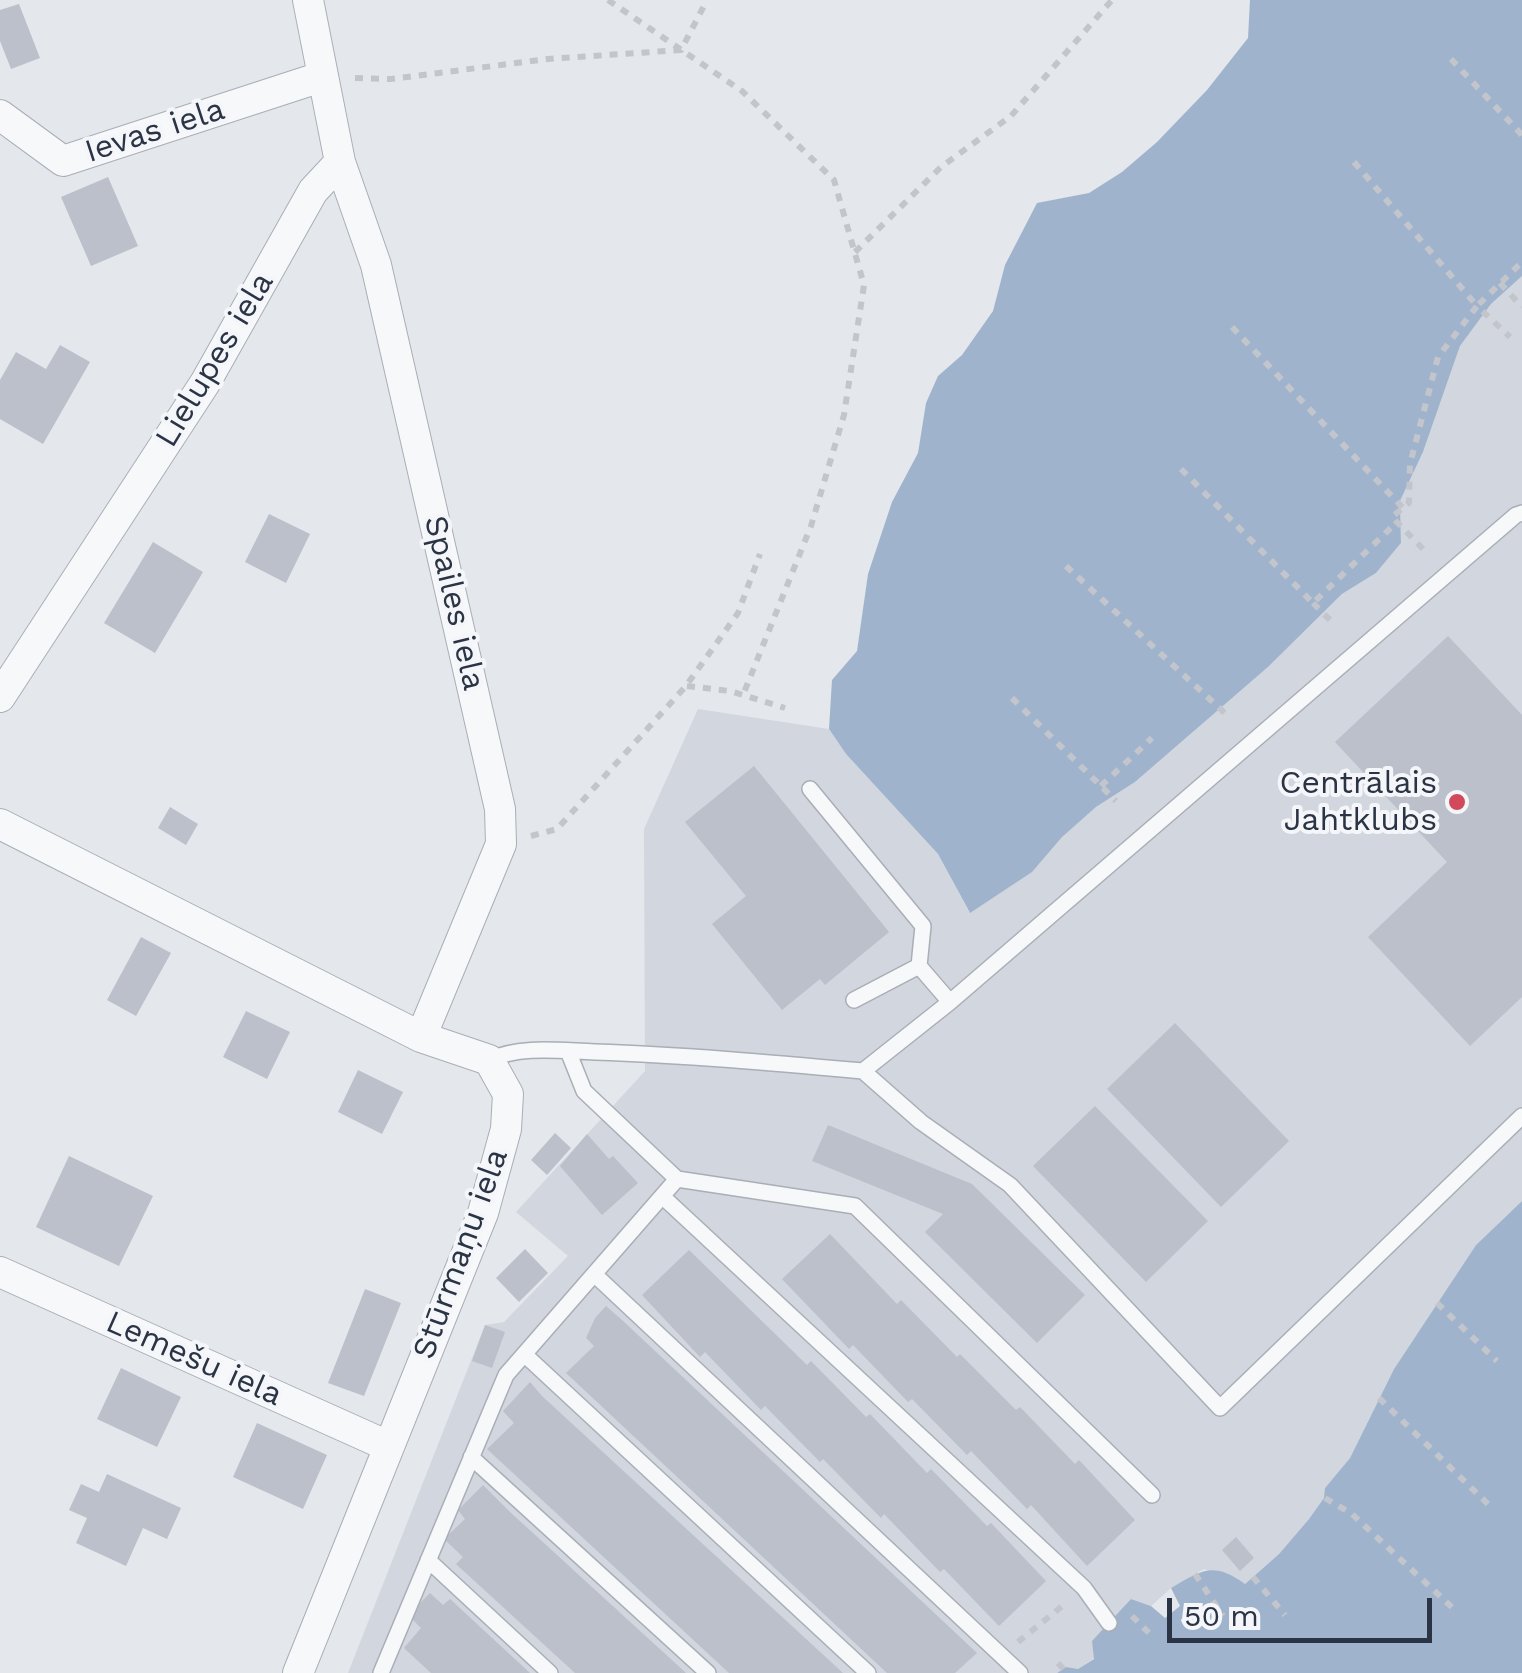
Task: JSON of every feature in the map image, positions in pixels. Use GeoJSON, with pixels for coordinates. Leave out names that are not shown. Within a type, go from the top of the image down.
{"type":"FeatureCollection","features":[{"type":"Feature","properties":{"kind":"street"},"geometry":{"type":"LineString","coordinates":[[308,0],[340,162]]}},
{"type":"Feature","properties":{"kind":"street","name":"Ievas iela"},"geometry":{"type":"LineString","coordinates":[[0,115],[64,162],[321,76]]}},
{"type":"Feature","properties":{"kind":"street","name":"Lielupes iela"},"geometry":{"type":"LineString","coordinates":[[0,696],[205,382],[314,191],[340,162]]}},
{"type":"Feature","properties":{"kind":"street","name":"Spailes iela"},"geometry":{"type":"LineString","coordinates":[[340,162],[380,283],[500,809],[501,844],[421,1037]]}},
{"type":"Feature","properties":{"kind":"street"},"geometry":{"type":"LineString","coordinates":[[0,824],[421,1037],[490,1060]]}},
{"type":"Feature","properties":{"kind":"street","name":"Stūrmaņu iela"},"geometry":{"type":"LineString","coordinates":[[298,1673],[483,1213],[506,1128],[508,1094],[490,1060]]}},
{"type":"Feature","properties":{"kind":"street","name":"Lemešu iela"},"geometry":{"type":"LineString","coordinates":[[0,1272],[388,1446]]}},
{"type":"Feature","properties":{"kind":"lane"},"geometry":{"type":"LineString","coordinates":[[864,1071],[950,1002],[1516,514],[1522,513]]}},
{"type":"Feature","properties":{"kind":"lane"},"geometry":{"type":"LineString","coordinates":[[810,789],[923,926],[918,966],[950,1002]]}},
{"type":"Feature","properties":{"kind":"lane"},"geometry":{"type":"LineString","coordinates":[[854,1000],[918,966]]}},
{"type":"Feature","properties":{"kind":"lane"},"geometry":{"type":"LineString","coordinates":[[568,1051],[584,1091],[677,1178],[855,1206],[1152,1495]]}},
{"type":"Feature","properties":{"kind":"lane"},"geometry":{"type":"LineString","coordinates":[[490,1060],[506,1052],[568,1051],[668,1054],[864,1071],[920,1122],[1010,1185],[1220,1408],[1522,1116]]}},
{"type":"Feature","properties":{"kind":"lane"},"geometry":{"type":"LineString","coordinates":[[399,1673],[383,1667],[506,1375],[677,1178]]}},
{"type":"Feature","properties":{"kind":"lane"},"geometry":{"type":"LineString","coordinates":[[662,1196],[1084,1588],[1110,1622]]}},
{"type":"Feature","properties":{"kind":"lane"},"geometry":{"type":"LineString","coordinates":[[594,1274],[1020,1673]]}},
{"type":"Feature","properties":{"kind":"lane"},"geometry":{"type":"LineString","coordinates":[[524,1354],[868,1673]]}},
{"type":"Feature","properties":{"kind":"lane"},"geometry":{"type":"LineString","coordinates":[[471,1457],[708,1673]]}},
{"type":"Feature","properties":{"kind":"lane"},"geometry":{"type":"LineString","coordinates":[[428,1560],[550,1673]]}},
{"type":"Feature","properties":{"kind":"path"},"geometry":{"type":"LineString","coordinates":[[608,0],[742,91],[834,180],[864,285],[844,415],[811,526],[742,695]]}},
{"type":"Feature","properties":{"kind":"path"},"geometry":{"type":"LineString","coordinates":[[681,50],[706,0]]}},
{"type":"Feature","properties":{"kind":"path"},"geometry":{"type":"LineString","coordinates":[[854,252],[940,166],[1011,116],[1112,0]]}},
{"type":"Feature","properties":{"kind":"path"},"geometry":{"type":"LineString","coordinates":[[321,76],[391,78],[548,59],[681,50]]}},
{"type":"Feature","properties":{"kind":"path"},"geometry":{"type":"LineString","coordinates":[[1451,59],[1522,135]]}},
{"type":"Feature","properties":{"kind":"path"},"geometry":{"type":"LineString","coordinates":[[1354,162],[1477,306],[1510,337]]}},
{"type":"Feature","properties":{"kind":"path"},"geometry":{"type":"LineString","coordinates":[[1423,548],[1392,517],[1409,503],[1410,464],[1438,357],[1477,306],[1522,262]]}},
{"type":"Feature","properties":{"kind":"path"},"geometry":{"type":"LineString","coordinates":[[1500,283],[1522,308]]}},
{"type":"Feature","properties":{"kind":"path"},"geometry":{"type":"LineString","coordinates":[[1232,327],[1404,508]]}},
{"type":"Feature","properties":{"kind":"path"},"geometry":{"type":"LineString","coordinates":[[1181,469],[1330,621]]}},
{"type":"Feature","properties":{"kind":"path"},"geometry":{"type":"LineString","coordinates":[[1313,603],[1397,522]]}},
{"type":"Feature","properties":{"kind":"path"},"geometry":{"type":"LineString","coordinates":[[501,844],[557,830],[686,686],[738,613],[760,554]]}},
{"type":"Feature","properties":{"kind":"path"},"geometry":{"type":"LineString","coordinates":[[1066,566],[1228,716]]}},
{"type":"Feature","properties":{"kind":"path"},"geometry":{"type":"LineString","coordinates":[[686,686],[742,695],[785,708]]}},
{"type":"Feature","properties":{"kind":"path"},"geometry":{"type":"LineString","coordinates":[[1012,698],[1116,801]]}},
{"type":"Feature","properties":{"kind":"path"},"geometry":{"type":"LineString","coordinates":[[1101,786],[1152,738]]}},
{"type":"Feature","properties":{"kind":"path"},"geometry":{"type":"LineString","coordinates":[[1437,1304],[1497,1361]]}},
{"type":"Feature","properties":{"kind":"path"},"geometry":{"type":"LineString","coordinates":[[1379,1398],[1492,1508]]}},
{"type":"Feature","properties":{"kind":"path"},"geometry":{"type":"LineString","coordinates":[[1324,1498],[1352,1514],[1456,1611]]}},
{"type":"Feature","properties":{"kind":"path"},"geometry":{"type":"LineString","coordinates":[[1195,1574],[1223,1616]]}},
{"type":"Feature","properties":{"kind":"path"},"geometry":{"type":"LineString","coordinates":[[1252,1577],[1285,1615]]}},
{"type":"Feature","properties":{"kind":"path"},"geometry":{"type":"LineString","coordinates":[[1002,1656],[1084,1588]]}},
{"type":"Feature","properties":{"kind":"path"},"geometry":{"type":"LineString","coordinates":[[1058,1662],[1068,1673]]}},
{"type":"Feature","properties":{"kind":"shaded area"},"geometry":{"type":"Polygon","coordinates":[[[1522,276],[1522,1201],[1476,1245],[1394,1369],[1350,1458],[1325,1488],[1325,1498],[1309,1519],[1279,1554],[1245,1584],[1204,1569],[1171,1588],[1151,1606],[1131,1599],[1094,1658],[1077,1670],[1066,1667],[1057,1673],[348,1673],[485,1325],[504,1322],[568,1256],[516,1212],[645,1071],[644,829],[698,709],[829,729],[846,754],[938,854],[969,912],[1096,807],[1135,782],[1268,667],[1342,594],[1376,573],[1401,543],[1400,501],[1423,452],[1460,346],[1491,304],[1522,276]]]}},
{"type":"Feature","properties":{"kind":"water"},"geometry":{"type":"Polygon","coordinates":[[[1250,0],[1522,0],[1522,276],[1491,304],[1460,346],[1423,452],[1400,501],[1401,543],[1376,573],[1342,594],[1268,667],[1135,782],[1096,807],[1062,837],[1032,872],[970,913],[938,854],[846,754],[829,729],[832,680],[857,651],[868,574],[892,502],[918,453],[926,403],[938,376],[962,355],[993,311],[1005,265],[1037,203],[1089,193],[1157,142],[1207,90],[1248,38],[1250,0]]]}},
{"type":"Feature","properties":{"kind":"water"},"geometry":{"type":"Polygon","coordinates":[[[1522,1201],[1522,1673],[1057,1673],[1066,1667],[1078,1669],[1094,1659],[1092,1641],[1131,1599],[1151,1606],[1165,1618],[1180,1606],[1171,1588],[1200,1573],[1216,1570],[1245,1584],[1279,1554],[1309,1519],[1324,1498],[1325,1488],[1350,1458],[1394,1369],[1476,1245],[1522,1201]]]}},
{"type":"Feature","properties":{"kind":"building"},"geometry":{"type":"Polygon","coordinates":[[[19,4],[40,58],[11,69],[0,41],[0,10],[19,4]]]}},
{"type":"Feature","properties":{"kind":"building"},"geometry":{"type":"Polygon","coordinates":[[[108,177],[138,246],[91,266],[61,197],[108,177]]]}},
{"type":"Feature","properties":{"kind":"building"},"geometry":{"type":"Polygon","coordinates":[[[60,345],[90,362],[43,444],[0,419],[0,380],[16,352],[46,369],[60,345]]]}},
{"type":"Feature","properties":{"kind":"building"},"geometry":{"type":"Polygon","coordinates":[[[269,514],[310,534],[286,583],[245,562],[269,514]]]}},
{"type":"Feature","properties":{"kind":"building"},"geometry":{"type":"Polygon","coordinates":[[[153,542],[203,572],[155,653],[104,623],[153,542]]]}},
{"type":"Feature","properties":{"kind":"building","name":"Centrālais Jahtklubs"},"geometry":{"type":"Polygon","coordinates":[[[1448,636],[1522,715],[1522,997],[1470,1046],[1368,937],[1447,862],[1335,742],[1448,636]]]}},
{"type":"Feature","properties":{"kind":"building"},"geometry":{"type":"Polygon","coordinates":[[[754,766],[889,932],[825,985],[820,979],[782,1010],[712,924],[746,896],[685,822],[754,766]]]}},
{"type":"Feature","properties":{"kind":"building"},"geometry":{"type":"Polygon","coordinates":[[[170,807],[198,824],[186,845],[158,828],[170,807]]]}},
{"type":"Feature","properties":{"kind":"building"},"geometry":{"type":"Polygon","coordinates":[[[141,937],[171,953],[136,1016],[107,1000],[141,937]]]}},
{"type":"Feature","properties":{"kind":"building"},"geometry":{"type":"Polygon","coordinates":[[[246,1011],[290,1032],[267,1079],[223,1057],[246,1011]]]}},
{"type":"Feature","properties":{"kind":"building"},"geometry":{"type":"Polygon","coordinates":[[[1175,1023],[1289,1141],[1221,1207],[1107,1089],[1175,1023]]]}},
{"type":"Feature","properties":{"kind":"building"},"geometry":{"type":"Polygon","coordinates":[[[358,1070],[403,1092],[382,1134],[338,1112],[358,1070]]]}},
{"type":"Feature","properties":{"kind":"building"},"geometry":{"type":"Polygon","coordinates":[[[1095,1106],[1208,1221],[1146,1282],[1033,1166],[1095,1106]]]}},
{"type":"Feature","properties":{"kind":"building"},"geometry":{"type":"Polygon","coordinates":[[[828,1125],[972,1184],[1085,1295],[1037,1343],[925,1232],[943,1214],[812,1161],[828,1125]]]}},
{"type":"Feature","properties":{"kind":"building"},"geometry":{"type":"Polygon","coordinates":[[[555,1133],[571,1148],[547,1175],[531,1160],[555,1133]]]}},
{"type":"Feature","properties":{"kind":"building"},"geometry":{"type":"Polygon","coordinates":[[[587,1134],[638,1183],[602,1215],[560,1166],[587,1134]]]}},
{"type":"Feature","properties":{"kind":"building"},"geometry":{"type":"Polygon","coordinates":[[[69,1156],[153,1196],[119,1266],[36,1227],[69,1156]]]}},
{"type":"Feature","properties":{"kind":"building"},"geometry":{"type":"Polygon","coordinates":[[[830,1234],[897,1304],[901,1300],[957,1357],[960,1354],[1016,1410],[1020,1407],[1075,1464],[1079,1460],[1135,1520],[1087,1566],[1031,1505],[1027,1509],[971,1451],[967,1455],[912,1399],[908,1402],[853,1345],[849,1349],[782,1279],[830,1234]]]}},
{"type":"Feature","properties":{"kind":"building"},"geometry":{"type":"Polygon","coordinates":[[[525,1249],[548,1273],[519,1302],[496,1278],[525,1249]]]}},
{"type":"Feature","properties":{"kind":"building"},"geometry":{"type":"Polygon","coordinates":[[[689,1250],[807,1365],[811,1361],[927,1473],[931,1469],[987,1526],[991,1523],[1046,1581],[999,1626],[944,1569],[940,1572],[884,1514],[881,1518],[765,1406],[761,1410],[705,1352],[700,1357],[642,1295],[689,1250]]]}},
{"type":"Feature","properties":{"kind":"building"},"geometry":{"type":"Polygon","coordinates":[[[365,1289],[401,1303],[364,1396],[328,1383],[365,1289]]]}},
{"type":"Feature","properties":{"kind":"building"},"geometry":{"type":"Polygon","coordinates":[[[606,1306],[977,1653],[955,1673],[887,1673],[566,1373],[594,1346],[586,1338],[606,1306]]]}},
{"type":"Feature","properties":{"kind":"building"},"geometry":{"type":"Polygon","coordinates":[[[485,1325],[505,1332],[492,1368],[472,1361],[485,1325]]]}},
{"type":"Feature","properties":{"kind":"building"},"geometry":{"type":"Polygon","coordinates":[[[121,1368],[181,1397],[157,1447],[97,1419],[121,1368]]]}},
{"type":"Feature","properties":{"kind":"building"},"geometry":{"type":"Polygon","coordinates":[[[530,1382],[843,1673],[729,1673],[487,1449],[514,1423],[503,1411],[530,1382]]]}},
{"type":"Feature","properties":{"kind":"building"},"geometry":{"type":"Polygon","coordinates":[[[257,1423],[327,1455],[303,1509],[233,1477],[257,1423]]]}},
{"type":"Feature","properties":{"kind":"building"},"geometry":{"type":"Polygon","coordinates":[[[107,1474],[181,1508],[167,1539],[143,1528],[126,1566],[76,1543],[87,1518],[69,1510],[81,1484],[99,1492],[107,1474]]]}},
{"type":"Feature","properties":{"kind":"building"},"geometry":{"type":"Polygon","coordinates":[[[483,1485],[686,1673],[575,1673],[456,1564],[463,1557],[444,1539],[465,1519],[458,1510],[483,1485]]]}},
{"type":"Feature","properties":{"kind":"building"},"geometry":{"type":"Polygon","coordinates":[[[1236,1537],[1254,1558],[1240,1571],[1222,1550],[1236,1537]]]}},
{"type":"Feature","properties":{"kind":"building"},"geometry":{"type":"Polygon","coordinates":[[[430,1593],[443,1605],[450,1599],[530,1673],[431,1673],[404,1648],[421,1628],[408,1615],[430,1593]]]}},
{"type":"Feature","properties":{"kind":"place","name":"Centrālais Jahtklubs"},"geometry":{"type":"Point","coordinates":[1457,802]}}]}
